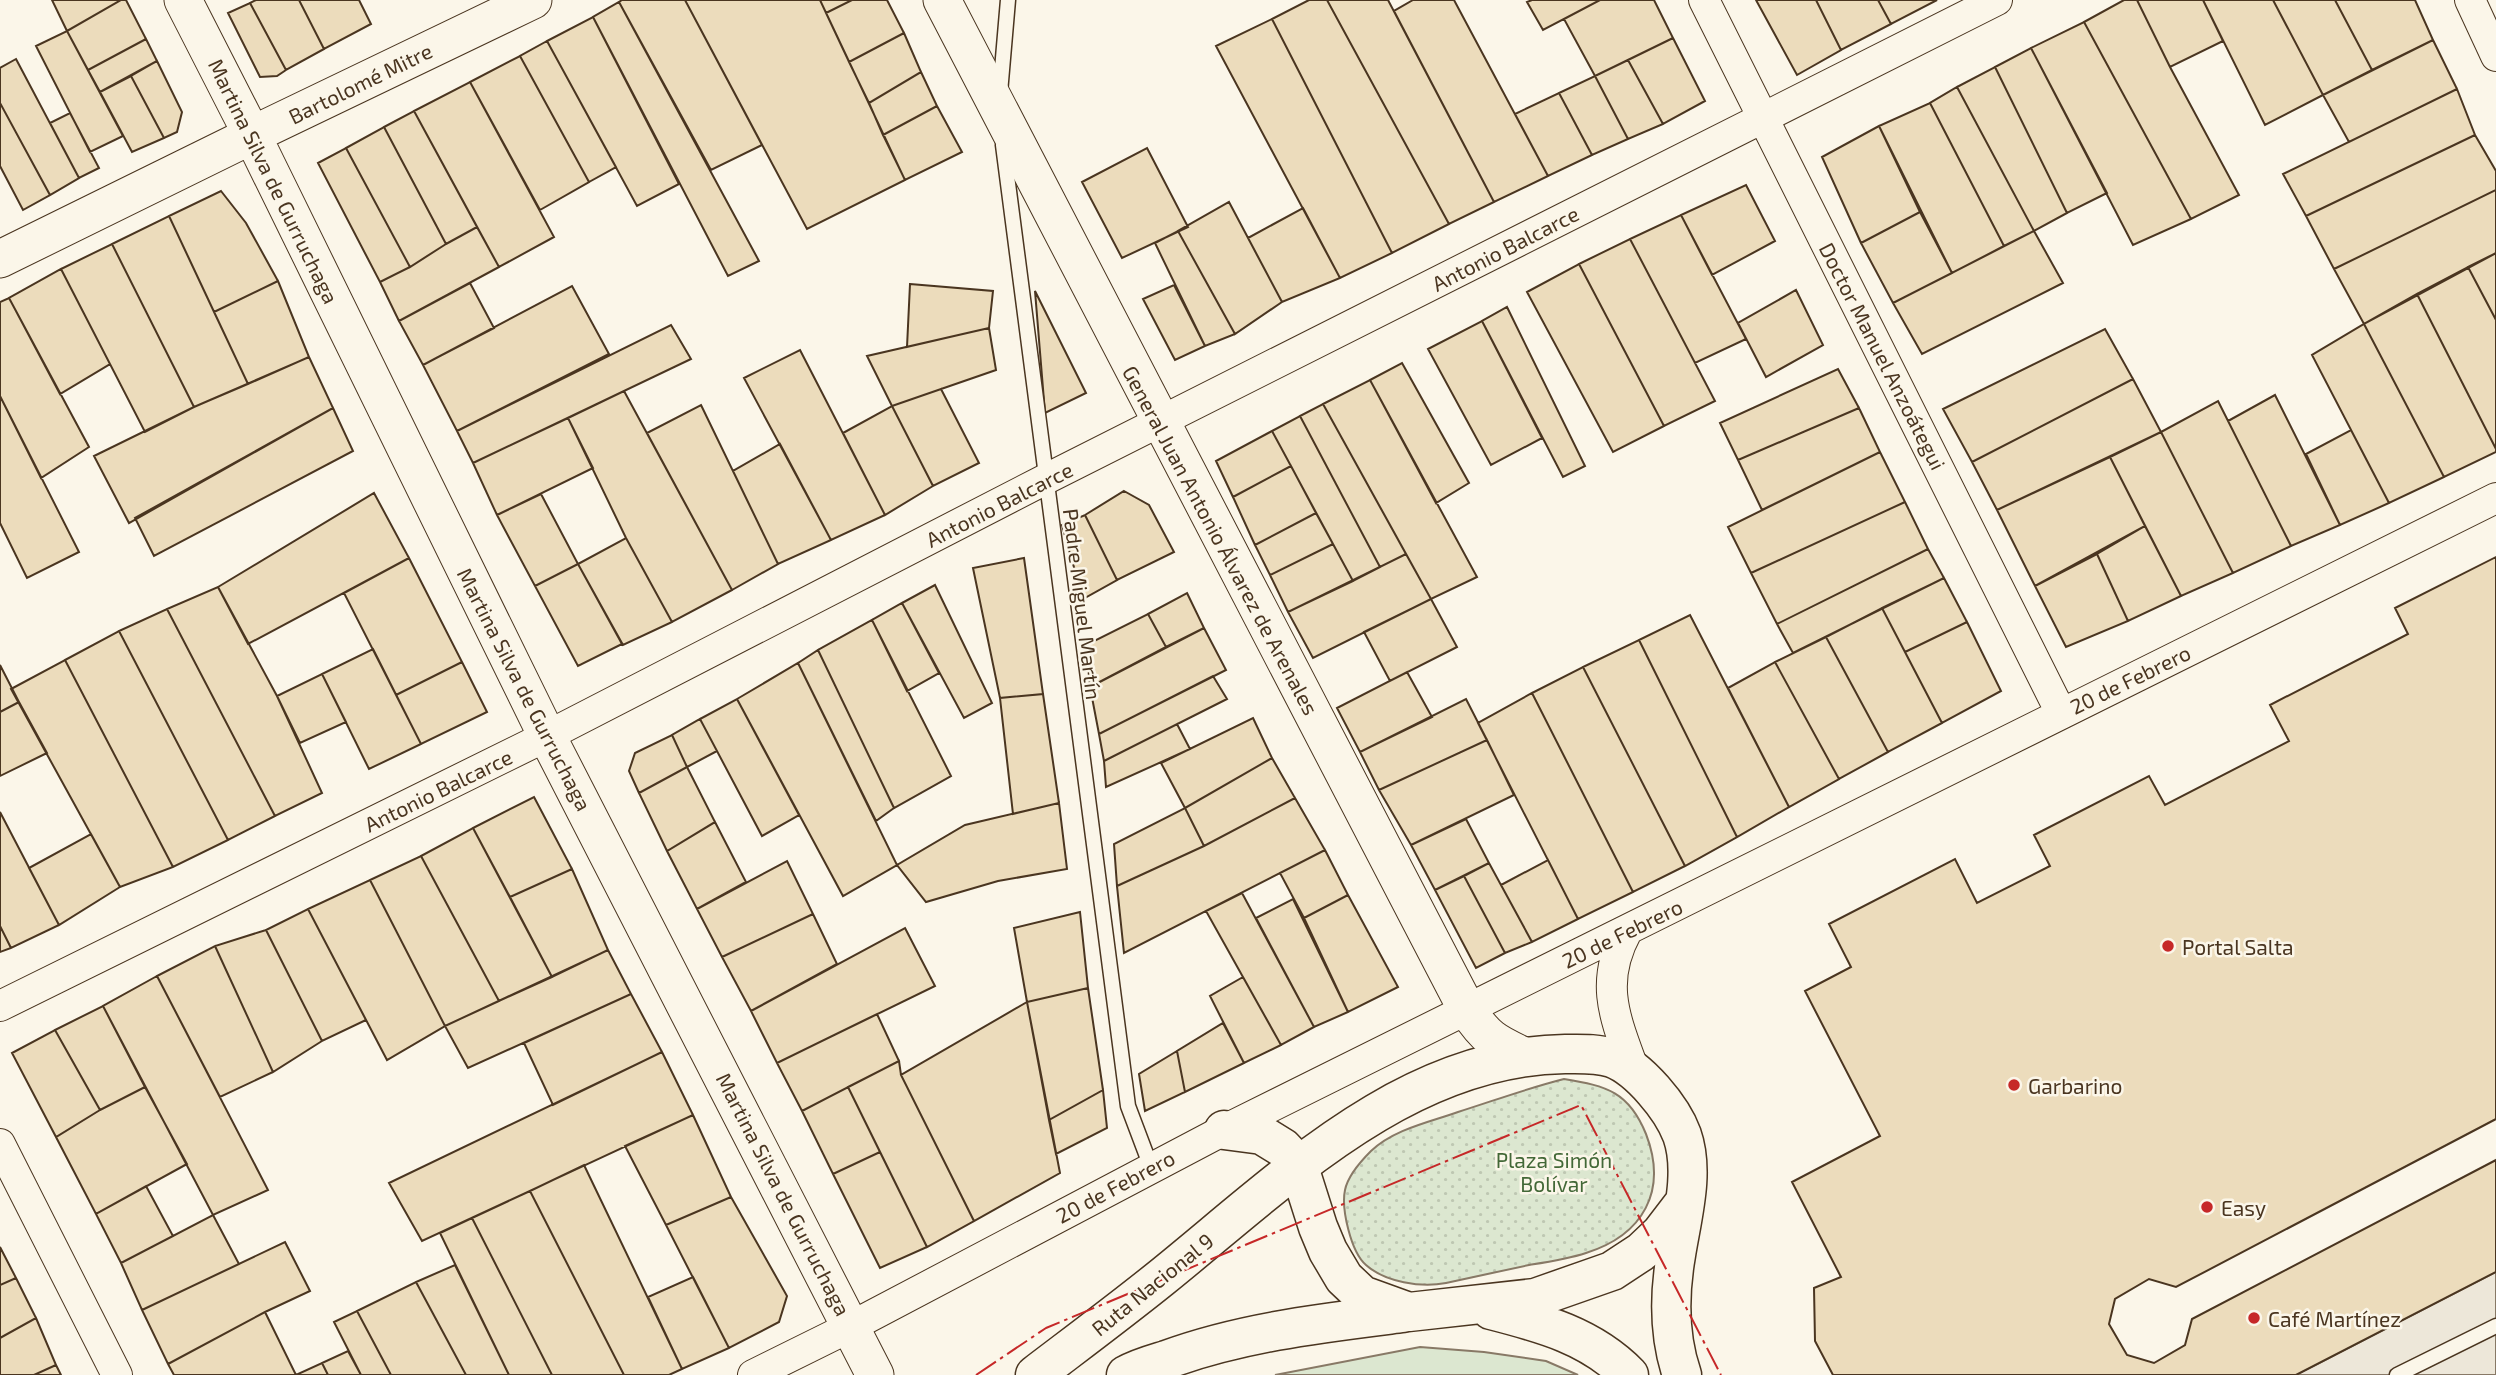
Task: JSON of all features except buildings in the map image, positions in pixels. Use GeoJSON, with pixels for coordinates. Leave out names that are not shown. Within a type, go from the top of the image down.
{"type":"FeatureCollection","features":[{"type":"Feature","properties":{"kind":"main road","name":"General Juan Antonio Álvarez de Arenales"},"geometry":{"type":"LineString","coordinates":[[1266,1190],[1298,1164],[1362,1121],[1426,1088],[1486,1065],[1526,1057],[1573,1054],[1612,1058],[1635,1073],[1669,1109],[1682,1136],[1688,1174],[1675,1259],[1671,1307],[1675,1354],[1682,1375]]}},
{"type":"Feature","properties":{"kind":"main road"},"geometry":{"type":"LineString","coordinates":[[1224,1130],[1262,1135],[1283,1148],[1298,1164],[1318,1227],[1344,1278],[1362,1295],[1409,1312]]}},
{"type":"Feature","properties":{"kind":"main road","name":"Ruta Nacional 9"},"geometry":{"type":"LineString","coordinates":[[1035,1375],[1160,1279],[1266,1190]]}},
{"type":"Feature","properties":{"kind":"main road"},"geometry":{"type":"LineString","coordinates":[[1130,1374],[1184,1353],[1298,1326],[1535,1298],[1612,1271],[1641,1252],[1661,1233],[1685,1202]]}},
{"type":"Feature","properties":{"kind":"main road"},"geometry":{"type":"LineString","coordinates":[[1472,1306],[1524,1318],[1578,1338],[1610,1358],[1629,1375]]}},
{"type":"Feature","properties":{"kind":"street","name":"Martina Silva de Gurruchaga"},"geometry":{"type":"LineString","coordinates":[[183,0],[547,736],[875,1375]]}},
{"type":"Feature","properties":{"kind":"street","name":"Bartolomé Mitre"},"geometry":{"type":"LineString","coordinates":[[0,259],[533,0]]}},
{"type":"Feature","properties":{"kind":"street","name":"General Juan Antonio Álvarez de Arenales"},"geometry":{"type":"LineString","coordinates":[[942,0],[1159,422],[1466,1008],[1482,1032],[1499,1045],[1526,1057]]}},
{"type":"Feature","properties":{"kind":"street","name":"Doctor Manuel Anzoátegui"},"geometry":{"type":"LineString","coordinates":[[1704,0],[2062,713]]}},
{"type":"Feature","properties":{"kind":"street","name":"Antonio Balcarce"},"geometry":{"type":"LineString","coordinates":[[0,1006],[547,736],[1159,422],[1997,0]]}},
{"type":"Feature","properties":{"kind":"street"},"geometry":{"type":"LineString","coordinates":[[2470,0],[2496,56]]}},
{"type":"Feature","properties":{"kind":"street","name":"20 de Febrero"},"geometry":{"type":"LineString","coordinates":[[753,1375],[852,1326],[1151,1167],[1466,1008],[1627,931],[2496,498]]}},
{"type":"Feature","properties":{"kind":"street","name":"General Juan Antonio Álvarez de Arenales"},"geometry":{"type":"LineString","coordinates":[[1627,931],[1617,950],[1611,993],[1616,1021],[1635,1073]]}},
{"type":"Feature","properties":{"kind":"street"},"geometry":{"type":"LineString","coordinates":[[0,1144],[117,1375]]}},
{"type":"Feature","properties":{"kind":"lane","name":"Padre Miguel Martín"},"geometry":{"type":"LineString","coordinates":[[1008,0],[999,110],[1128,1106],[1151,1167]]}},
{"type":"Feature","properties":{"kind":"lane"},"geometry":{"type":"LineString","coordinates":[[2397,1375],[2496,1326]]}},
{"type":"Feature","properties":{"kind":"green space","name":"Plaza Simón Bolívar"},"geometry":{"type":"Polygon","coordinates":[[[1564,1079],[1615,1093],[1632,1109],[1646,1134],[1654,1174],[1652,1192],[1646,1208],[1623,1235],[1606,1245],[1565,1259],[1446,1283],[1426,1285],[1404,1282],[1383,1276],[1366,1265],[1352,1241],[1344,1198],[1352,1174],[1371,1151],[1390,1137],[1413,1127],[1564,1079]]]}},
{"type":"Feature","properties":{"kind":"green space"},"geometry":{"type":"Polygon","coordinates":[[[1420,1347],[1546,1361],[1578,1375],[1275,1375],[1420,1347]]]}},
{"type":"Feature","properties":{"kind":"shaded area"},"geometry":{"type":"Polygon","coordinates":[[[2496,1272],[2496,1375],[2296,1375],[2496,1272]]]}},
{"type":"Feature","properties":{"kind":"power"},"geometry":{"type":"LineString","coordinates":[[976,1375],[1046,1328],[1581,1105],[1721,1375]]}},
{"type":"Feature","properties":{"kind":"place","name":"Portal Salta"},"geometry":{"type":"Point","coordinates":[2168,946]}},
{"type":"Feature","properties":{"kind":"place","name":"Garbarino"},"geometry":{"type":"Point","coordinates":[2014,1085]}},
{"type":"Feature","properties":{"kind":"place","name":"Easy"},"geometry":{"type":"Point","coordinates":[2207,1207]}},
{"type":"Feature","properties":{"kind":"place","name":"Café Martínez"},"geometry":{"type":"Point","coordinates":[2254,1318]}}]}
